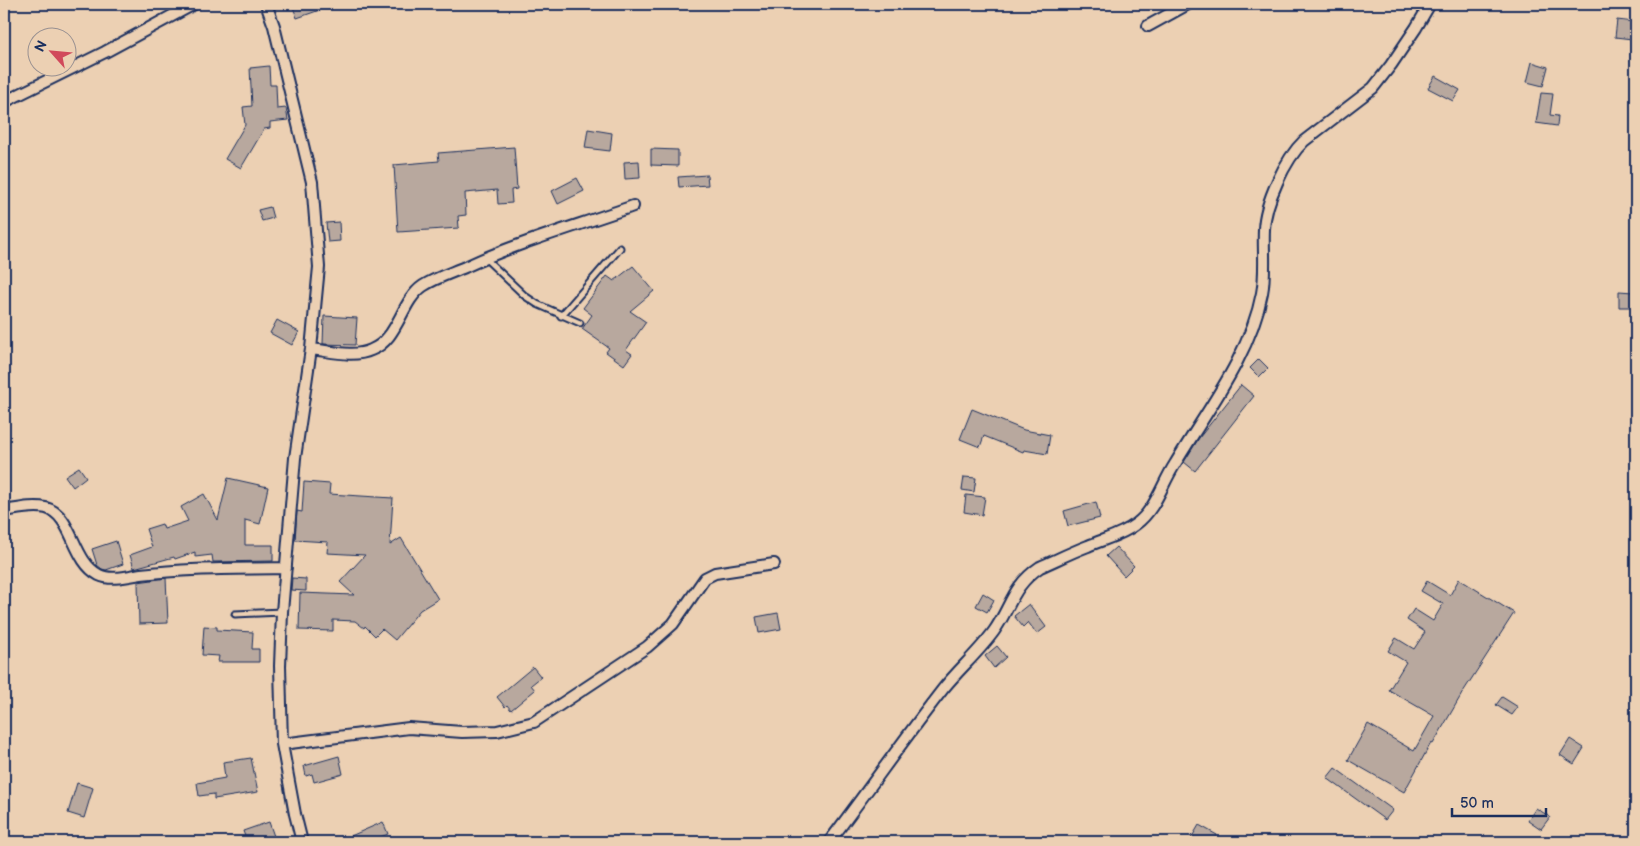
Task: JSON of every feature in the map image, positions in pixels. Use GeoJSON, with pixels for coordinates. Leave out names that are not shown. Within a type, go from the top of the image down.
{"type":"FeatureCollection","features":[{"type":"Feature","properties":{"kind":"street"},"geometry":{"type":"LineString","coordinates":[[4,102],[105,52],[194,4]]}},
{"type":"Feature","properties":{"kind":"street"},"geometry":{"type":"LineString","coordinates":[[266,4],[274,26],[312,182],[319,267],[311,349],[295,458],[282,612],[280,666],[282,744],[302,842]]}},
{"type":"Feature","properties":{"kind":"street"},"geometry":{"type":"LineString","coordinates":[[1148,26],[1188,4]]}},
{"type":"Feature","properties":{"kind":"street"},"geometry":{"type":"LineString","coordinates":[[829,842],[946,684],[994,630],[1014,593],[1030,574],[1040,567],[1120,533],[1137,523],[1157,499],[1173,467],[1245,347],[1256,317],[1262,291],[1266,212],[1289,159],[1295,149],[1304,141],[1373,88],[1391,66],[1430,4]]}},
{"type":"Feature","properties":{"kind":"street"},"geometry":{"type":"LineString","coordinates":[[311,349],[352,353],[366,352],[374,349],[384,342],[422,287],[485,258],[633,206]]}},
{"type":"Feature","properties":{"kind":"street"},"geometry":{"type":"LineString","coordinates":[[4,511],[44,508],[53,511],[62,520],[78,554],[92,571],[101,576],[115,578],[169,571],[286,568]]}},
{"type":"Feature","properties":{"kind":"street"},"geometry":{"type":"LineString","coordinates":[[282,744],[409,728],[462,732],[497,731],[534,722],[647,647],[673,624],[689,604],[697,586],[705,578],[715,573],[774,564]]}},
{"type":"Feature","properties":{"kind":"lane"},"geometry":{"type":"LineString","coordinates":[[561,316],[620,248]]}},
{"type":"Feature","properties":{"kind":"lane"},"geometry":{"type":"LineString","coordinates":[[485,258],[525,296],[580,324]]}},
{"type":"Feature","properties":{"kind":"lane"},"geometry":{"type":"LineString","coordinates":[[235,614],[282,612]]}},
{"type":"Feature","properties":{"kind":"building"},"geometry":{"type":"Polygon","coordinates":[[[303,4],[334,5],[297,18],[293,7],[303,4]]]}},
{"type":"Feature","properties":{"kind":"building"},"geometry":{"type":"Polygon","coordinates":[[[1617,20],[1634,22],[1632,39],[1615,37],[1617,20]]]}},
{"type":"Feature","properties":{"kind":"building"},"geometry":{"type":"Polygon","coordinates":[[[1532,62],[1548,67],[1543,86],[1527,82],[1532,62]]]}},
{"type":"Feature","properties":{"kind":"building"},"geometry":{"type":"Polygon","coordinates":[[[269,66],[270,85],[276,85],[277,109],[286,108],[288,120],[270,122],[270,128],[264,129],[241,168],[225,159],[245,125],[243,107],[252,106],[250,68],[269,66]]]}},
{"type":"Feature","properties":{"kind":"building"},"geometry":{"type":"Polygon","coordinates":[[[1435,76],[1460,90],[1453,101],[1428,88],[1435,76]]]}},
{"type":"Feature","properties":{"kind":"building"},"geometry":{"type":"Polygon","coordinates":[[[1541,93],[1553,94],[1550,115],[1558,116],[1557,126],[1536,123],[1541,93]]]}},
{"type":"Feature","properties":{"kind":"building"},"geometry":{"type":"Polygon","coordinates":[[[588,129],[612,133],[610,151],[585,148],[588,129]]]}},
{"type":"Feature","properties":{"kind":"building"},"geometry":{"type":"Polygon","coordinates":[[[514,147],[517,189],[511,190],[512,203],[498,204],[497,190],[465,193],[466,215],[458,216],[459,228],[398,232],[394,165],[439,161],[438,153],[514,147]]]}},
{"type":"Feature","properties":{"kind":"building"},"geometry":{"type":"Polygon","coordinates":[[[651,149],[678,150],[678,166],[651,165],[651,149]]]}},
{"type":"Feature","properties":{"kind":"building"},"geometry":{"type":"Polygon","coordinates":[[[639,161],[640,178],[625,179],[624,162],[639,161]]]}},
{"type":"Feature","properties":{"kind":"building"},"geometry":{"type":"Polygon","coordinates":[[[707,175],[708,185],[679,187],[678,177],[707,175]]]}},
{"type":"Feature","properties":{"kind":"building"},"geometry":{"type":"Polygon","coordinates":[[[577,178],[584,191],[558,204],[552,191],[577,178]]]}},
{"type":"Feature","properties":{"kind":"building"},"geometry":{"type":"Polygon","coordinates":[[[270,207],[273,218],[262,221],[258,210],[270,207]]]}},
{"type":"Feature","properties":{"kind":"building"},"geometry":{"type":"Polygon","coordinates":[[[339,222],[340,241],[328,242],[326,223],[339,222]]]}},
{"type":"Feature","properties":{"kind":"building"},"geometry":{"type":"Polygon","coordinates":[[[633,266],[654,291],[630,311],[646,322],[626,350],[632,354],[624,365],[606,352],[609,348],[582,329],[592,315],[583,308],[607,276],[614,281],[633,266]]]}},
{"type":"Feature","properties":{"kind":"building"},"geometry":{"type":"Polygon","coordinates":[[[1619,291],[1633,292],[1633,307],[1619,307],[1619,291]]]}},
{"type":"Feature","properties":{"kind":"building"},"geometry":{"type":"Polygon","coordinates":[[[324,316],[357,318],[355,345],[323,344],[324,316]]]}},
{"type":"Feature","properties":{"kind":"building"},"geometry":{"type":"Polygon","coordinates":[[[277,320],[299,332],[292,345],[270,333],[277,320]]]}},
{"type":"Feature","properties":{"kind":"building"},"geometry":{"type":"Polygon","coordinates":[[[1259,359],[1268,368],[1259,377],[1250,368],[1259,359]]]}},
{"type":"Feature","properties":{"kind":"building"},"geometry":{"type":"Polygon","coordinates":[[[1241,385],[1254,396],[1195,471],[1184,462],[1199,438],[1241,385]]]}},
{"type":"Feature","properties":{"kind":"building"},"geometry":{"type":"Polygon","coordinates":[[[972,409],[1024,430],[1050,435],[1047,454],[1024,450],[1023,452],[984,436],[980,447],[960,439],[972,409]]]}},
{"type":"Feature","properties":{"kind":"building"},"geometry":{"type":"Polygon","coordinates":[[[79,467],[86,477],[73,487],[65,476],[79,467]]]}},
{"type":"Feature","properties":{"kind":"building"},"geometry":{"type":"Polygon","coordinates":[[[964,477],[976,478],[974,492],[962,490],[964,477]]]}},
{"type":"Feature","properties":{"kind":"building"},"geometry":{"type":"Polygon","coordinates":[[[228,478],[268,487],[260,524],[245,520],[245,545],[273,545],[273,561],[213,562],[212,555],[195,557],[195,552],[175,559],[174,557],[134,568],[130,555],[152,547],[146,529],[162,524],[164,529],[188,521],[181,507],[204,494],[218,520],[228,478]]]}},
{"type":"Feature","properties":{"kind":"building"},"geometry":{"type":"Polygon","coordinates":[[[304,482],[330,484],[329,494],[393,498],[390,545],[401,538],[438,599],[420,610],[395,640],[382,629],[375,636],[365,626],[364,628],[355,621],[333,620],[333,631],[299,630],[300,593],[354,595],[340,582],[365,555],[327,553],[328,542],[295,540],[297,511],[302,512],[304,482]]]}},
{"type":"Feature","properties":{"kind":"building"},"geometry":{"type":"Polygon","coordinates":[[[966,495],[985,497],[982,515],[964,512],[966,495]]]}},
{"type":"Feature","properties":{"kind":"building"},"geometry":{"type":"Polygon","coordinates":[[[1096,502],[1100,518],[1068,526],[1064,511],[1096,502]]]}},
{"type":"Feature","properties":{"kind":"building"},"geometry":{"type":"Polygon","coordinates":[[[116,541],[123,564],[106,570],[102,569],[97,565],[92,549],[116,541]]]}},
{"type":"Feature","properties":{"kind":"building"},"geometry":{"type":"Polygon","coordinates":[[[1116,547],[1134,566],[1124,576],[1106,556],[1116,547]]]}},
{"type":"Feature","properties":{"kind":"building"},"geometry":{"type":"Polygon","coordinates":[[[166,578],[168,623],[139,624],[138,582],[166,578]]]}},
{"type":"Feature","properties":{"kind":"building"},"geometry":{"type":"Polygon","coordinates":[[[292,578],[306,579],[306,591],[291,590],[292,578]]]}},
{"type":"Feature","properties":{"kind":"building"},"geometry":{"type":"Polygon","coordinates":[[[1459,579],[1514,613],[1463,692],[1433,744],[1431,743],[1404,792],[1348,760],[1368,724],[1414,751],[1434,716],[1389,690],[1406,662],[1388,651],[1396,638],[1414,649],[1425,632],[1407,620],[1414,609],[1433,621],[1443,604],[1421,591],[1427,581],[1450,595],[1459,579]]]}},
{"type":"Feature","properties":{"kind":"building"},"geometry":{"type":"Polygon","coordinates":[[[983,593],[994,600],[987,612],[976,606],[983,593]]]}},
{"type":"Feature","properties":{"kind":"building"},"geometry":{"type":"Polygon","coordinates":[[[1029,604],[1046,627],[1037,634],[1028,622],[1023,627],[1014,616],[1029,604]]]}},
{"type":"Feature","properties":{"kind":"building"},"geometry":{"type":"Polygon","coordinates":[[[778,613],[781,629],[759,633],[756,617],[778,613]]]}},
{"type":"Feature","properties":{"kind":"building"},"geometry":{"type":"Polygon","coordinates":[[[204,626],[217,627],[217,630],[253,632],[252,649],[259,649],[259,662],[218,662],[219,656],[202,655],[204,626]]]}},
{"type":"Feature","properties":{"kind":"building"},"geometry":{"type":"Polygon","coordinates":[[[997,646],[1006,657],[994,668],[985,656],[997,646]]]}},
{"type":"Feature","properties":{"kind":"building"},"geometry":{"type":"Polygon","coordinates":[[[533,667],[541,677],[531,685],[535,690],[511,710],[507,705],[505,707],[497,697],[533,667]]]}},
{"type":"Feature","properties":{"kind":"building"},"geometry":{"type":"Polygon","coordinates":[[[1502,697],[1518,707],[1512,715],[1496,705],[1502,697]]]}},
{"type":"Feature","properties":{"kind":"building"},"geometry":{"type":"Polygon","coordinates":[[[1570,739],[1584,748],[1574,764],[1560,755],[1570,739]]]}},
{"type":"Feature","properties":{"kind":"building"},"geometry":{"type":"Polygon","coordinates":[[[339,756],[343,774],[314,782],[312,774],[306,776],[304,766],[339,756]]]}},
{"type":"Feature","properties":{"kind":"building"},"geometry":{"type":"Polygon","coordinates":[[[251,758],[258,792],[214,799],[214,794],[199,796],[197,783],[225,778],[223,762],[251,758]]]}},
{"type":"Feature","properties":{"kind":"building"},"geometry":{"type":"Polygon","coordinates":[[[1335,768],[1393,810],[1385,820],[1327,778],[1335,768]]]}},
{"type":"Feature","properties":{"kind":"building"},"geometry":{"type":"Polygon","coordinates":[[[77,783],[93,788],[84,818],[68,813],[77,783]]]}},
{"type":"Feature","properties":{"kind":"building"},"geometry":{"type":"Polygon","coordinates":[[[1536,808],[1550,817],[1541,829],[1528,820],[1536,808]]]}},
{"type":"Feature","properties":{"kind":"building"},"geometry":{"type":"Polygon","coordinates":[[[269,822],[276,842],[247,842],[243,831],[269,822]]]}},
{"type":"Feature","properties":{"kind":"building"},"geometry":{"type":"Polygon","coordinates":[[[383,822],[388,834],[368,842],[337,842],[383,822]]]}},
{"type":"Feature","properties":{"kind":"building"},"geometry":{"type":"Polygon","coordinates":[[[1199,825],[1217,835],[1212,842],[1189,842],[1199,825]]]}}]}
